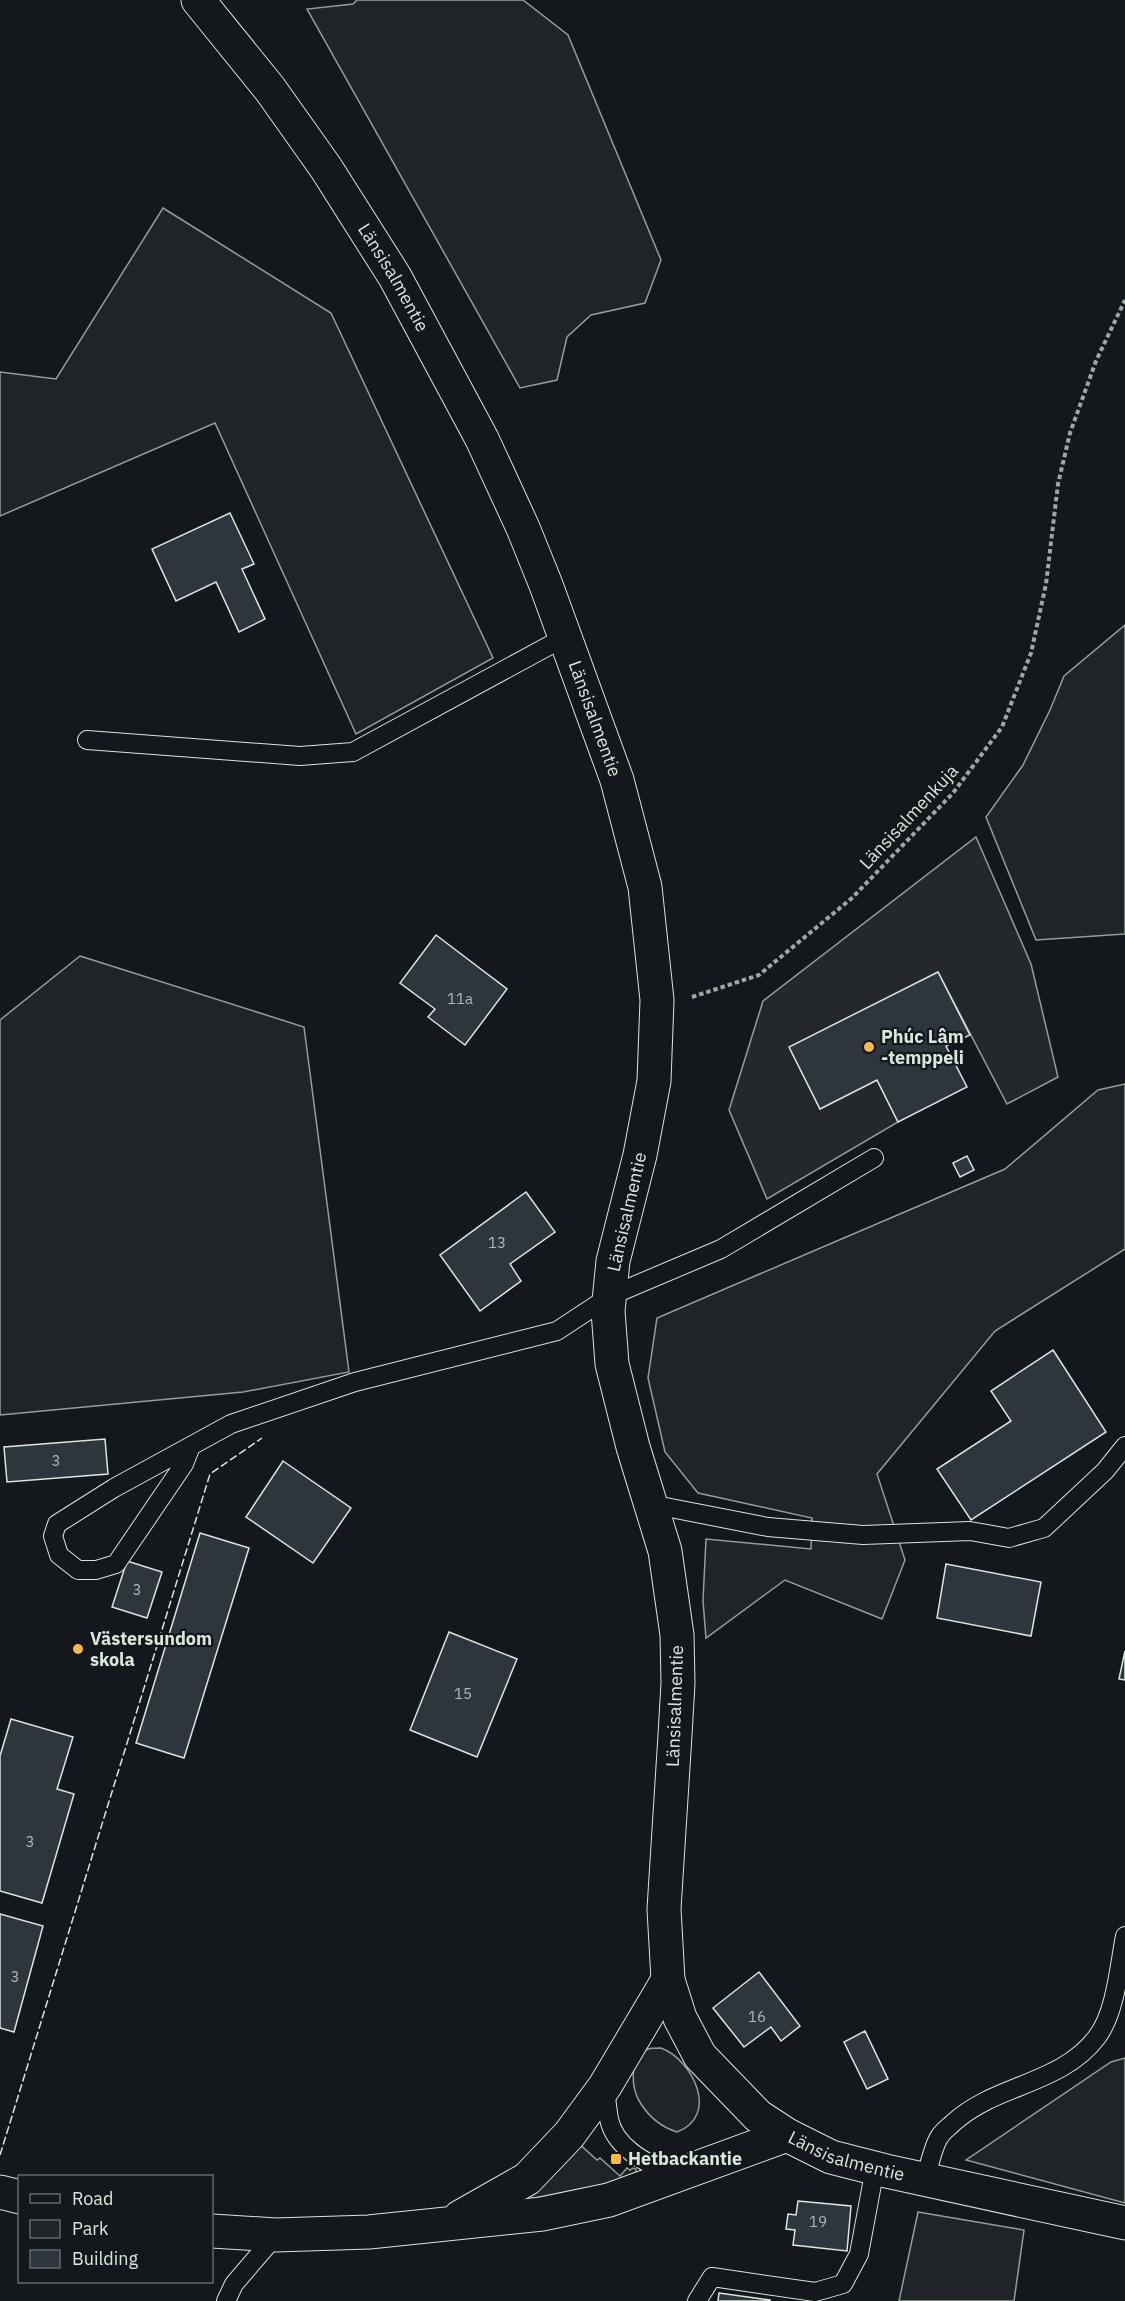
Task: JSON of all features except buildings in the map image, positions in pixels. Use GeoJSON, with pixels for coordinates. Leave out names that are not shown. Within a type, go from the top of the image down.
{"type":"FeatureCollection","features":[{"type":"Feature","properties":{"kind":"street","name":"Länsisalmentie"},"geometry":{"type":"LineString","coordinates":[[198,0],[270,89],[326,168],[395,277],[482,439],[523,528],[565,637],[617,780],[645,887],[657,1000],[654,1081],[640,1155],[613,1261],[608,1311],[612,1365],[633,1447],[665,1551],[674,1606],[678,1664],[664,1908],[668,1980],[680,2018],[700,2056],[758,2116],[787,2135],[831,2157],[1125,2223]]}},
{"type":"Feature","properties":{"kind":"street"},"geometry":{"type":"LineString","coordinates":[[450,2222],[527,2179],[569,2135],[605,2086],[668,1980]]}},
{"type":"Feature","properties":{"kind":"street"},"geometry":{"type":"LineString","coordinates":[[213,2231],[276,2235],[369,2232],[542,2214],[609,2200],[787,2135]]}},
{"type":"Feature","properties":{"kind":"street"},"geometry":{"type":"LineString","coordinates":[[0,2192],[18,2196]]}},
{"type":"Feature","properties":{"kind":"lane"},"geometry":{"type":"LineString","coordinates":[[87,740],[300,756],[353,752],[565,637]]}},
{"type":"Feature","properties":{"kind":"lane"},"geometry":{"type":"LineString","coordinates":[[190,1446],[184,1464],[116,1564],[96,1570],[78,1570],[59,1555],[53,1536],[57,1524],[114,1488],[190,1446],[231,1424],[356,1382],[557,1331],[610,1296],[721,1249],[874,1158]]}},
{"type":"Feature","properties":{"kind":"lane"},"geometry":{"type":"LineString","coordinates":[[650,1504],[768,1527],[863,1535],[970,1531],[1009,1538],[1044,1528],[1105,1472],[1125,1446]]}},
{"type":"Feature","properties":{"kind":"lane"},"geometry":{"type":"LineString","coordinates":[[926,2179],[939,2136],[962,2115],[994,2097],[1043,2078],[1075,2060],[1097,2037],[1109,2017],[1125,1936]]}},
{"type":"Feature","properties":{"kind":"lane"},"geometry":{"type":"LineString","coordinates":[[605,2086],[609,2121],[616,2136],[645,2162],[674,2176]]}},
{"type":"Feature","properties":{"kind":"lane"},"geometry":{"type":"LineString","coordinates":[[698,2301],[712,2277],[814,2292],[843,2284],[859,2254],[875,2168]]}},
{"type":"Feature","properties":{"kind":"lane"},"geometry":{"type":"LineString","coordinates":[[226,2301],[234,2284],[276,2235]]}},
{"type":"Feature","properties":{"kind":"path","name":"Länsisalmenkuja"},"geometry":{"type":"LineString","coordinates":[[657,1000],[695,997],[759,975],[852,898],[953,793],[1002,727],[1031,653],[1046,584],[1058,484],[1070,433],[1096,361],[1125,300]]}},
{"type":"Feature","properties":{"kind":"green space"},"geometry":{"type":"Polygon","coordinates":[[[357,0],[523,0],[568,35],[661,260],[645,303],[591,315],[567,337],[557,380],[520,388],[307,9],[353,4],[357,0]]]}},
{"type":"Feature","properties":{"kind":"green space"},"geometry":{"type":"Polygon","coordinates":[[[163,208],[331,313],[493,658],[356,734],[215,423],[0,516],[0,372],[56,379],[163,208]]]}},
{"type":"Feature","properties":{"kind":"green space"},"geometry":{"type":"Polygon","coordinates":[[[1125,625],[1125,934],[1036,940],[986,817],[1023,765],[1064,676],[1125,625]]]}},
{"type":"Feature","properties":{"kind":"green space"},"geometry":{"type":"Polygon","coordinates":[[[80,956],[304,1027],[349,1372],[243,1392],[0,1415],[0,1020],[80,956]]]}},
{"type":"Feature","properties":{"kind":"green space"},"geometry":{"type":"Polygon","coordinates":[[[1125,1084],[1125,1249],[995,1331],[877,1474],[905,1560],[882,1619],[785,1580],[706,1638],[703,1601],[706,1539],[811,1549],[812,1518],[698,1493],[665,1452],[648,1378],[657,1318],[1005,1169],[1098,1090],[1125,1084]]]}},
{"type":"Feature","properties":{"kind":"green space"},"geometry":{"type":"Polygon","coordinates":[[[661,2048],[673,2054],[683,2064],[697,2088],[699,2102],[697,2114],[690,2124],[677,2132],[661,2125],[648,2114],[635,2090],[633,2074],[637,2059],[648,2049],[661,2048]]]}},
{"type":"Feature","properties":{"kind":"green space"},"geometry":{"type":"Polygon","coordinates":[[[1125,2058],[1125,2203],[966,2160],[1111,2062],[1125,2058]]]}},
{"type":"Feature","properties":{"kind":"green space"},"geometry":{"type":"Polygon","coordinates":[[[576,2141],[620,2176],[627,2168],[636,2169],[635,2178],[510,2203],[576,2141]]]}},
{"type":"Feature","properties":{"kind":"green space"},"geometry":{"type":"Polygon","coordinates":[[[918,2212],[1024,2230],[1014,2301],[899,2301],[918,2212]]]}},
{"type":"Feature","properties":{"kind":"shaded area"},"geometry":{"type":"Polygon","coordinates":[[[976,837],[1031,964],[1058,1077],[1007,1104],[938,972],[790,1048],[820,1109],[877,1080],[898,1122],[767,1199],[729,1110],[763,1001],[976,837]]]}},
{"type":"Feature","properties":{"kind":"fence"},"geometry":{"type":"LineString","coordinates":[[0,2155],[210,1474],[262,1438]]}},
{"type":"Feature","properties":{"kind":"place","name":"Phúc Lâm -temppeli"},"geometry":{"type":"Point","coordinates":[869,1047]}},
{"type":"Feature","properties":{"kind":"place","name":"Västersundom skola"},"geometry":{"type":"Point","coordinates":[78,1649]}},
{"type":"Feature","properties":{"kind":"place","name":"Hetbackantie"},"geometry":{"type":"Point","coordinates":[616,2159]}}]}
